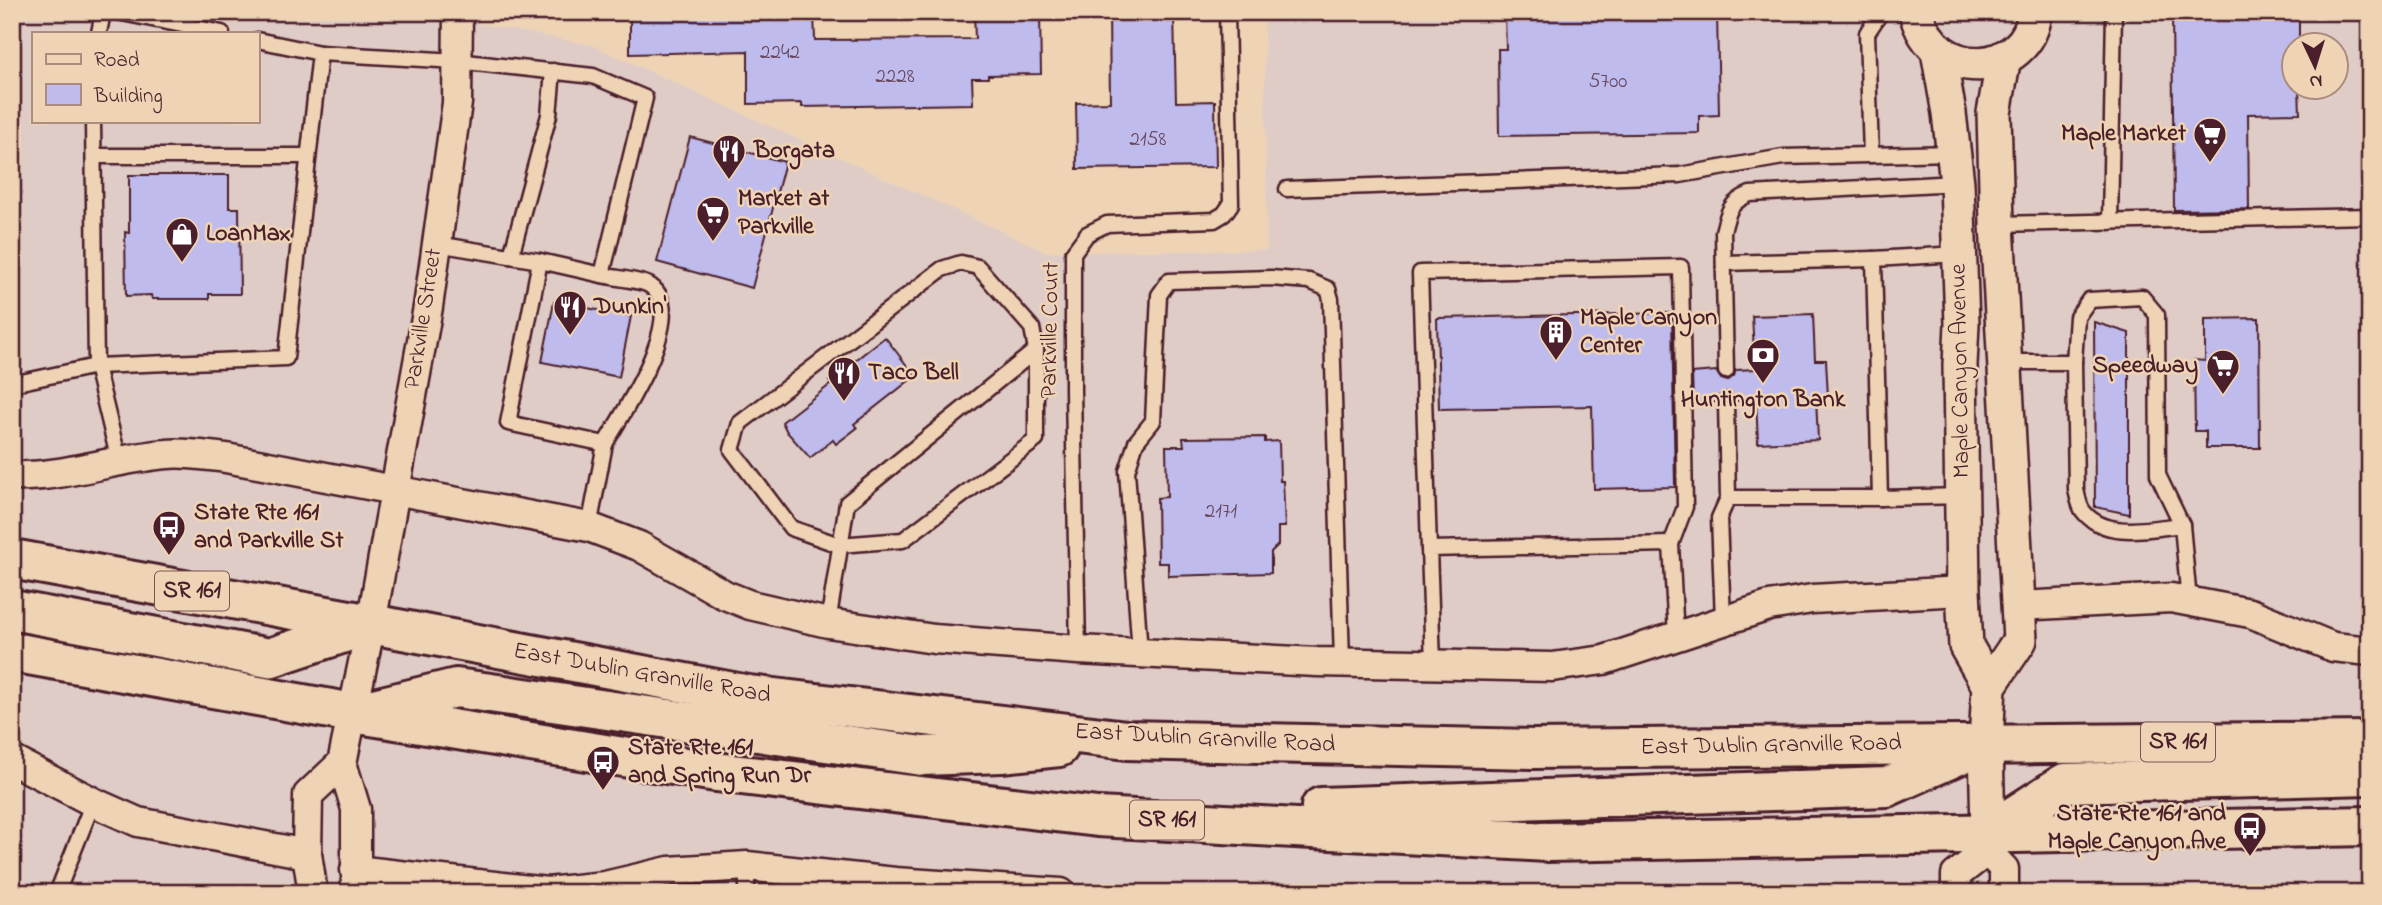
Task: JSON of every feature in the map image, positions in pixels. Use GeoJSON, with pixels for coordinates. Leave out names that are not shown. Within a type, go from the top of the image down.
{"type":"FeatureCollection","features":[{"type":"Feature","properties":{"kind":"main road","name":"East Dublin Granville Road"},"geometry":{"type":"LineString","coordinates":[[12,559],[748,695],[1127,740],[1533,749],[2370,741]]}},
{"type":"Feature","properties":{"kind":"main road"},"geometry":{"type":"LineString","coordinates":[[12,610],[268,658],[372,624]]}},
{"type":"Feature","properties":{"kind":"main road","name":"SR 161"},"geometry":{"type":"LineString","coordinates":[[12,652],[353,713],[716,772],[1098,817],[1546,842],[1987,842],[2370,826]]}},
{"type":"Feature","properties":{"kind":"main road"},"geometry":{"type":"LineString","coordinates":[[353,713],[456,688],[922,755],[1001,753],[1127,740]]}},
{"type":"Feature","properties":{"kind":"main road"},"geometry":{"type":"LineString","coordinates":[[1098,817],[1507,799],[1887,787],[1986,743]]}},
{"type":"Feature","properties":{"kind":"main road"},"geometry":{"type":"LineString","coordinates":[[1987,842],[2065,783],[2370,775]]}},
{"type":"Feature","properties":{"kind":"street","name":"Parkville Street"},"geometry":{"type":"LineString","coordinates":[[342,763],[372,624],[437,244],[457,103],[458,12]]}},
{"type":"Feature","properties":{"kind":"street"},"geometry":{"type":"LineString","coordinates":[[1916,12],[1927,39],[1938,51],[1953,60],[1970,64],[1988,64],[2018,47],[2028,34],[2035,12]]}},
{"type":"Feature","properties":{"kind":"street","name":"Maple Canyon Avenue"},"geometry":{"type":"LineString","coordinates":[[1938,51],[1956,168],[1962,324],[1960,365],[1966,646],[1989,686],[2020,640],[1997,225],[1994,113],[2004,57]]}},
{"type":"Feature","properties":{"kind":"street"},"geometry":{"type":"LineString","coordinates":[[12,476],[64,472],[167,454],[226,458],[589,527],[639,546],[725,595],[750,605],[828,623],[934,639],[1079,650],[1342,662],[1552,667],[1604,660],[1769,606],[1812,599],[1963,591]]}},
{"type":"Feature","properties":{"kind":"street"},"geometry":{"type":"LineString","coordinates":[[2018,606],[2171,598],[2250,612],[2333,647],[2370,651]]}},
{"type":"Feature","properties":{"kind":"street"},"geometry":{"type":"LineString","coordinates":[[1989,686],[1986,743],[1987,842],[2004,869],[2004,893]]}},
{"type":"Feature","properties":{"kind":"street"},"geometry":{"type":"LineString","coordinates":[[12,760],[138,822],[307,854]]}},
{"type":"Feature","properties":{"kind":"street"},"geometry":{"type":"LineString","coordinates":[[313,893],[307,854],[308,794],[342,763],[356,809],[356,881],[547,892],[605,886],[669,870],[747,879],[847,884],[895,881],[1061,893]]}},
{"type":"Feature","properties":{"kind":"street"},"geometry":{"type":"LineString","coordinates":[[1956,893],[1956,875],[1987,842]]}},
{"type":"Feature","properties":{"kind":"lane"},"geometry":{"type":"LineString","coordinates":[[99,32],[103,12]]}},
{"type":"Feature","properties":{"kind":"lane"},"geometry":{"type":"LineString","coordinates":[[117,12],[217,32]]}},
{"type":"Feature","properties":{"kind":"lane","name":"Parkville Court"},"geometry":{"type":"LineString","coordinates":[[1079,650],[1072,377],[1073,253],[1087,234],[1107,224],[1214,220],[1224,214],[1231,204],[1227,12]]}},
{"type":"Feature","properties":{"kind":"lane"},"geometry":{"type":"LineString","coordinates":[[1871,155],[1867,33],[1881,12]]}},
{"type":"Feature","properties":{"kind":"lane"},"geometry":{"type":"LineString","coordinates":[[2110,222],[2114,12]]}},
{"type":"Feature","properties":{"kind":"lane"},"geometry":{"type":"LineString","coordinates":[[259,40],[320,53],[457,61],[593,76],[645,98],[602,275]]}},
{"type":"Feature","properties":{"kind":"lane"},"geometry":{"type":"LineString","coordinates":[[12,384],[96,366],[286,358],[320,53]]}},
{"type":"Feature","properties":{"kind":"lane"},"geometry":{"type":"LineString","coordinates":[[512,256],[549,115],[553,71]]}},
{"type":"Feature","properties":{"kind":"lane"},"geometry":{"type":"LineString","coordinates":[[93,122],[96,366],[119,461]]}},
{"type":"Feature","properties":{"kind":"lane"},"geometry":{"type":"LineString","coordinates":[[1287,189],[1680,175],[1783,157],[1871,155],[1956,168]]}},
{"type":"Feature","properties":{"kind":"lane"},"geometry":{"type":"LineString","coordinates":[[94,156],[308,156]]}},
{"type":"Feature","properties":{"kind":"lane"},"geometry":{"type":"LineString","coordinates":[[1726,371],[1723,232],[1728,211],[1737,199],[1750,194],[1956,168]]}},
{"type":"Feature","properties":{"kind":"lane"},"geometry":{"type":"LineString","coordinates":[[1997,225],[2370,216]]}},
{"type":"Feature","properties":{"kind":"lane"},"geometry":{"type":"LineString","coordinates":[[437,244],[540,261],[649,285],[662,300],[664,314],[651,362],[606,444],[589,527]]}},
{"type":"Feature","properties":{"kind":"lane"},"geometry":{"type":"LineString","coordinates":[[1724,263],[1959,254]]}},
{"type":"Feature","properties":{"kind":"lane"},"geometry":{"type":"LineString","coordinates":[[1874,259],[1880,498]]}},
{"type":"Feature","properties":{"kind":"lane"},"geometry":{"type":"LineString","coordinates":[[540,261],[508,422],[606,444]]}},
{"type":"Feature","properties":{"kind":"lane"},"geometry":{"type":"LineString","coordinates":[[961,263],[978,267],[1032,328],[1037,350],[1036,440],[903,540],[839,545],[792,528],[732,450],[740,423],[942,269],[961,263]]}},
{"type":"Feature","properties":{"kind":"lane"},"geometry":{"type":"LineString","coordinates":[[1433,664],[1420,273],[1681,267],[1685,507],[1671,544],[1676,636]]}},
{"type":"Feature","properties":{"kind":"lane"},"geometry":{"type":"LineString","coordinates":[[1140,653],[1127,471],[1136,442],[1153,421],[1158,295],[1169,281],[1270,278],[1309,281],[1328,289],[1331,299],[1342,662]]}},
{"type":"Feature","properties":{"kind":"lane"},"geometry":{"type":"LineString","coordinates":[[2182,525],[2125,530],[2098,524],[2082,510],[2076,491],[2074,362],[2077,317],[2089,300],[2141,298],[2157,315],[2158,475],[2182,525],[2189,601]]}},
{"type":"Feature","properties":{"kind":"lane"},"geometry":{"type":"LineString","coordinates":[[828,623],[846,503],[1037,350]]}},
{"type":"Feature","properties":{"kind":"lane"},"geometry":{"type":"LineString","coordinates":[[2005,362],[2074,362]]}},
{"type":"Feature","properties":{"kind":"lane"},"geometry":{"type":"LineString","coordinates":[[1723,620],[1719,518],[1728,498],[1726,402]]}},
{"type":"Feature","properties":{"kind":"lane"},"geometry":{"type":"LineString","coordinates":[[1728,498],[1963,496]]}},
{"type":"Feature","properties":{"kind":"lane"},"geometry":{"type":"LineString","coordinates":[[1429,549],[1671,544]]}},
{"type":"Feature","properties":{"kind":"lane"},"geometry":{"type":"LineString","coordinates":[[57,893],[93,802]]}},
{"type":"Feature","properties":{"kind":"shaded area"},"geometry":{"type":"Polygon","coordinates":[[[12,12],[419,12],[592,45],[1047,252],[1267,250],[1264,12],[2370,12],[2370,893],[12,893],[12,12]]]}},
{"type":"Feature","properties":{"kind":"building"},"geometry":{"type":"Polygon","coordinates":[[[630,12],[814,12],[815,40],[975,39],[974,12],[1040,12],[1041,74],[972,78],[973,104],[802,107],[802,103],[748,104],[748,51],[630,54],[630,12]]]}},
{"type":"Feature","properties":{"kind":"building"},"geometry":{"type":"Polygon","coordinates":[[[1109,12],[1174,12],[1176,102],[1215,101],[1216,167],[1077,169],[1076,103],[1110,102],[1109,12]]]}},
{"type":"Feature","properties":{"kind":"building"},"geometry":{"type":"Polygon","coordinates":[[[1505,12],[1717,12],[1719,115],[1699,116],[1699,133],[1499,136],[1498,49],[1506,49],[1505,12]]]}},
{"type":"Feature","properties":{"kind":"building"},"geometry":{"type":"Polygon","coordinates":[[[2172,12],[2299,12],[2299,32],[2280,32],[2280,102],[2300,102],[2300,113],[2248,114],[2249,209],[2174,210],[2172,12]]]}},
{"type":"Feature","properties":{"kind":"building"},"geometry":{"type":"Polygon","coordinates":[[[690,137],[785,162],[752,288],[657,262],[690,137]]]}},
{"type":"Feature","properties":{"kind":"building","name":"LoanMax"},"geometry":{"type":"Polygon","coordinates":[[[129,175],[229,175],[229,208],[239,208],[240,294],[209,294],[209,299],[126,296],[125,232],[129,233],[129,175]]]}},
{"type":"Feature","properties":{"kind":"building"},"geometry":{"type":"Polygon","coordinates":[[[554,302],[631,316],[619,377],[542,362],[554,302]]]}},
{"type":"Feature","properties":{"kind":"building","name":"Maple Canyon Center"},"geometry":{"type":"Polygon","coordinates":[[[1672,313],[1675,487],[1594,489],[1592,406],[1439,409],[1437,318],[1672,313]]]}},
{"type":"Feature","properties":{"kind":"building","name":"Huntington Bank"},"geometry":{"type":"Polygon","coordinates":[[[1813,314],[1815,360],[1826,360],[1828,397],[1816,398],[1818,440],[1758,443],[1756,400],[1736,401],[1731,394],[1725,392],[1716,402],[1693,403],[1692,373],[1716,371],[1721,379],[1727,381],[1734,376],[1736,370],[1755,369],[1752,316],[1813,314]]]}},
{"type":"Feature","properties":{"kind":"building"},"geometry":{"type":"Polygon","coordinates":[[[2259,318],[2260,448],[2206,448],[2206,431],[2195,431],[2194,360],[2205,361],[2205,319],[2259,318]]]}},
{"type":"Feature","properties":{"kind":"building"},"geometry":{"type":"Polygon","coordinates":[[[2094,322],[2129,333],[2129,514],[2095,507],[2094,322]]]}},
{"type":"Feature","properties":{"kind":"building","name":"Taco Bell"},"geometry":{"type":"Polygon","coordinates":[[[885,337],[915,376],[854,424],[857,428],[836,444],[833,440],[810,458],[787,432],[782,422],[885,337]]]}},
{"type":"Feature","properties":{"kind":"building"},"geometry":{"type":"Polygon","coordinates":[[[1265,437],[1265,442],[1279,441],[1280,481],[1283,481],[1285,527],[1278,527],[1278,545],[1271,552],[1271,573],[1168,576],[1168,563],[1158,563],[1157,498],[1167,497],[1166,446],[1184,446],[1183,438],[1265,437]]]}},
{"type":"Feature","properties":{"kind":"place","name":"Maple Market"},"geometry":{"type":"Point","coordinates":[2210,164]}},
{"type":"Feature","properties":{"kind":"place","name":"Borgata"},"geometry":{"type":"Point","coordinates":[729,181]}},
{"type":"Feature","properties":{"kind":"place","name":"Market at Parkville"},"geometry":{"type":"Point","coordinates":[713,243]}},
{"type":"Feature","properties":{"kind":"place","name":"LoanMax"},"geometry":{"type":"Point","coordinates":[182,264]}},
{"type":"Feature","properties":{"kind":"place","name":"Dunkin'"},"geometry":{"type":"Point","coordinates":[570,337]}},
{"type":"Feature","properties":{"kind":"place","name":"Maple Canyon Center"},"geometry":{"type":"Point","coordinates":[1556,362]}},
{"type":"Feature","properties":{"kind":"place","name":"Huntington Bank"},"geometry":{"type":"Point","coordinates":[1763,385]}},
{"type":"Feature","properties":{"kind":"place","name":"Speedway"},"geometry":{"type":"Point","coordinates":[2223,396]}},
{"type":"Feature","properties":{"kind":"place","name":"Taco Bell"},"geometry":{"type":"Point","coordinates":[844,403]}},
{"type":"Feature","properties":{"kind":"place","name":"State Rte 161 and Parkville St"},"geometry":{"type":"Point","coordinates":[169,557]}},
{"type":"Feature","properties":{"kind":"place","name":"State Rte 161 and Spring Run Dr"},"geometry":{"type":"Point","coordinates":[603,792]}},
{"type":"Feature","properties":{"kind":"place","name":"State Rte 161 and Maple Canyon Ave"},"geometry":{"type":"Point","coordinates":[2250,858]}}]}
